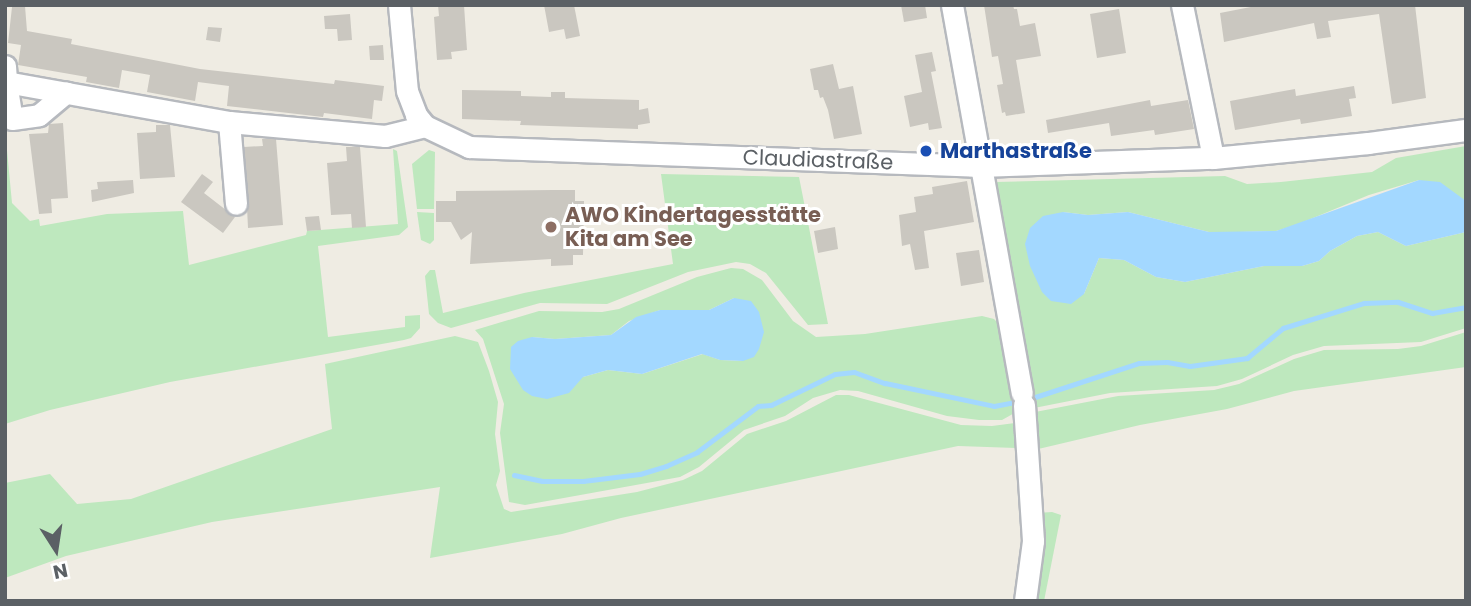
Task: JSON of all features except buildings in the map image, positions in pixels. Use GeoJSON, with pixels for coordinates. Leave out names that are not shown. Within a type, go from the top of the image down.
{"type":"FeatureCollection","features":[{"type":"Feature","properties":{"kind":"street"},"geometry":{"type":"LineString","coordinates":[[66,92],[39,115],[12,119],[6,74],[66,92],[229,122],[385,136],[425,126],[416,115],[407,91],[399,5]]}},
{"type":"Feature","properties":{"kind":"street"},"geometry":{"type":"LineString","coordinates":[[952,5],[1023,399],[1033,541],[1025,601]]}},
{"type":"Feature","properties":{"kind":"street"},"geometry":{"type":"LineString","coordinates":[[1182,5],[1213,158]]}},
{"type":"Feature","properties":{"kind":"street"},"geometry":{"type":"LineString","coordinates":[[229,122],[236,204]]}},
{"type":"Feature","properties":{"kind":"street","name":"Claudiastraße"},"geometry":{"type":"LineString","coordinates":[[425,126],[469,147],[501,150],[980,166],[1213,158],[1368,143],[1466,130]]}},
{"type":"Feature","properties":{"kind":"green space"},"geometry":{"type":"Polygon","coordinates":[[[5,129],[12,203],[30,221],[39,219],[40,226],[107,214],[183,211],[189,265],[306,235],[307,231],[398,224],[393,149],[397,151],[408,227],[399,235],[318,246],[328,337],[405,327],[405,316],[420,315],[420,328],[411,338],[404,340],[170,382],[50,410],[5,424],[5,129]]]}},
{"type":"Feature","properties":{"kind":"green space"},"geometry":{"type":"Polygon","coordinates":[[[1466,146],[1466,201],[1419,180],[1369,195],[1276,231],[1240,232],[1209,232],[1128,212],[1088,215],[1063,212],[1084,294],[1099,258],[1124,260],[1156,277],[1185,282],[1264,266],[1302,266],[1319,261],[1330,251],[1357,236],[1378,232],[1406,246],[1466,232],[1466,328],[1421,342],[1324,346],[1293,355],[1242,379],[1217,386],[1110,393],[1029,409],[992,186],[995,182],[1225,176],[1247,184],[1281,182],[1372,172],[1396,158],[1466,146]]]}},
{"type":"Feature","properties":{"kind":"green space"},"geometry":{"type":"Polygon","coordinates":[[[429,150],[435,152],[434,209],[417,209],[412,164],[429,150]]]}},
{"type":"Feature","properties":{"kind":"green space"},"geometry":{"type":"Polygon","coordinates":[[[661,174],[799,177],[828,324],[808,325],[766,273],[750,264],[736,262],[688,272],[607,304],[540,303],[451,328],[438,323],[429,314],[425,276],[430,270],[435,270],[443,313],[524,293],[673,264],[661,174]]]}},
{"type":"Feature","properties":{"kind":"green space"},"geometry":{"type":"Polygon","coordinates":[[[417,212],[434,213],[434,240],[430,244],[421,240],[417,212]]]}},
{"type":"Feature","properties":{"kind":"green space"},"geometry":{"type":"Polygon","coordinates":[[[731,268],[743,269],[762,280],[793,321],[816,337],[865,334],[982,316],[994,319],[1004,329],[1020,410],[1002,420],[979,420],[947,416],[858,391],[840,390],[813,398],[785,416],[744,430],[699,467],[680,477],[525,505],[509,502],[500,433],[504,404],[483,339],[475,330],[539,311],[602,312],[619,309],[697,277],[731,268]],[[734,298],[709,310],[660,310],[629,321],[611,335],[555,339],[532,337],[583,377],[608,370],[642,374],[703,354],[720,360],[743,361],[734,298]]]}},
{"type":"Feature","properties":{"kind":"green space"},"geometry":{"type":"Polygon","coordinates":[[[1466,332],[1466,367],[1294,391],[1227,409],[1140,425],[1034,450],[1030,413],[1118,396],[1214,390],[1239,384],[1294,359],[1324,350],[1398,349],[1421,346],[1466,332]]]}},
{"type":"Feature","properties":{"kind":"green space"},"geometry":{"type":"Polygon","coordinates":[[[455,336],[478,342],[489,371],[498,402],[495,434],[500,471],[496,485],[504,509],[511,512],[637,492],[683,480],[702,471],[747,434],[786,421],[836,395],[849,395],[961,425],[992,426],[1015,423],[1016,448],[958,446],[621,518],[562,534],[430,558],[440,487],[212,522],[66,556],[5,578],[5,483],[50,474],[77,504],[131,499],[332,429],[325,364],[455,336]]]}},
{"type":"Feature","properties":{"kind":"green space"},"geometry":{"type":"Polygon","coordinates":[[[1052,512],[1061,515],[1044,601],[1030,601],[1037,513],[1052,512]]]}},
{"type":"Feature","properties":{"kind":"water"},"geometry":{"type":"Polygon","coordinates":[[[1419,180],[1440,182],[1466,201],[1466,232],[1406,246],[1378,232],[1357,236],[1330,251],[1319,261],[1302,266],[1264,266],[1185,282],[1156,277],[1124,260],[1099,258],[1084,294],[1071,304],[1051,301],[1042,292],[1030,266],[1025,244],[1030,228],[1043,216],[1063,212],[1088,215],[1128,212],[1209,232],[1276,231],[1419,180]]]}},
{"type":"Feature","properties":{"kind":"water"},"geometry":{"type":"Polygon","coordinates":[[[734,298],[751,301],[759,312],[764,332],[754,357],[743,361],[720,360],[702,354],[642,374],[608,370],[583,377],[569,393],[547,399],[532,396],[523,390],[510,369],[511,347],[518,341],[532,337],[555,339],[611,335],[636,317],[660,310],[709,310],[734,298]]]}},
{"type":"Feature","properties":{"kind":"waterway"},"geometry":{"type":"LineString","coordinates":[[514,475],[542,481],[583,481],[640,474],[666,466],[697,452],[758,406],[771,405],[835,374],[854,372],[885,383],[994,406],[1029,399],[1139,363],[1167,362],[1190,366],[1247,358],[1283,328],[1364,303],[1398,302],[1432,313],[1466,307]]}},
{"type":"Feature","properties":{"kind":"place","name":"Marthastraße"},"geometry":{"type":"Point","coordinates":[926,151]}},
{"type":"Feature","properties":{"kind":"place","name":"AWO Kindertagesstätte Kita am See"},"geometry":{"type":"Point","coordinates":[551,227]}}]}
